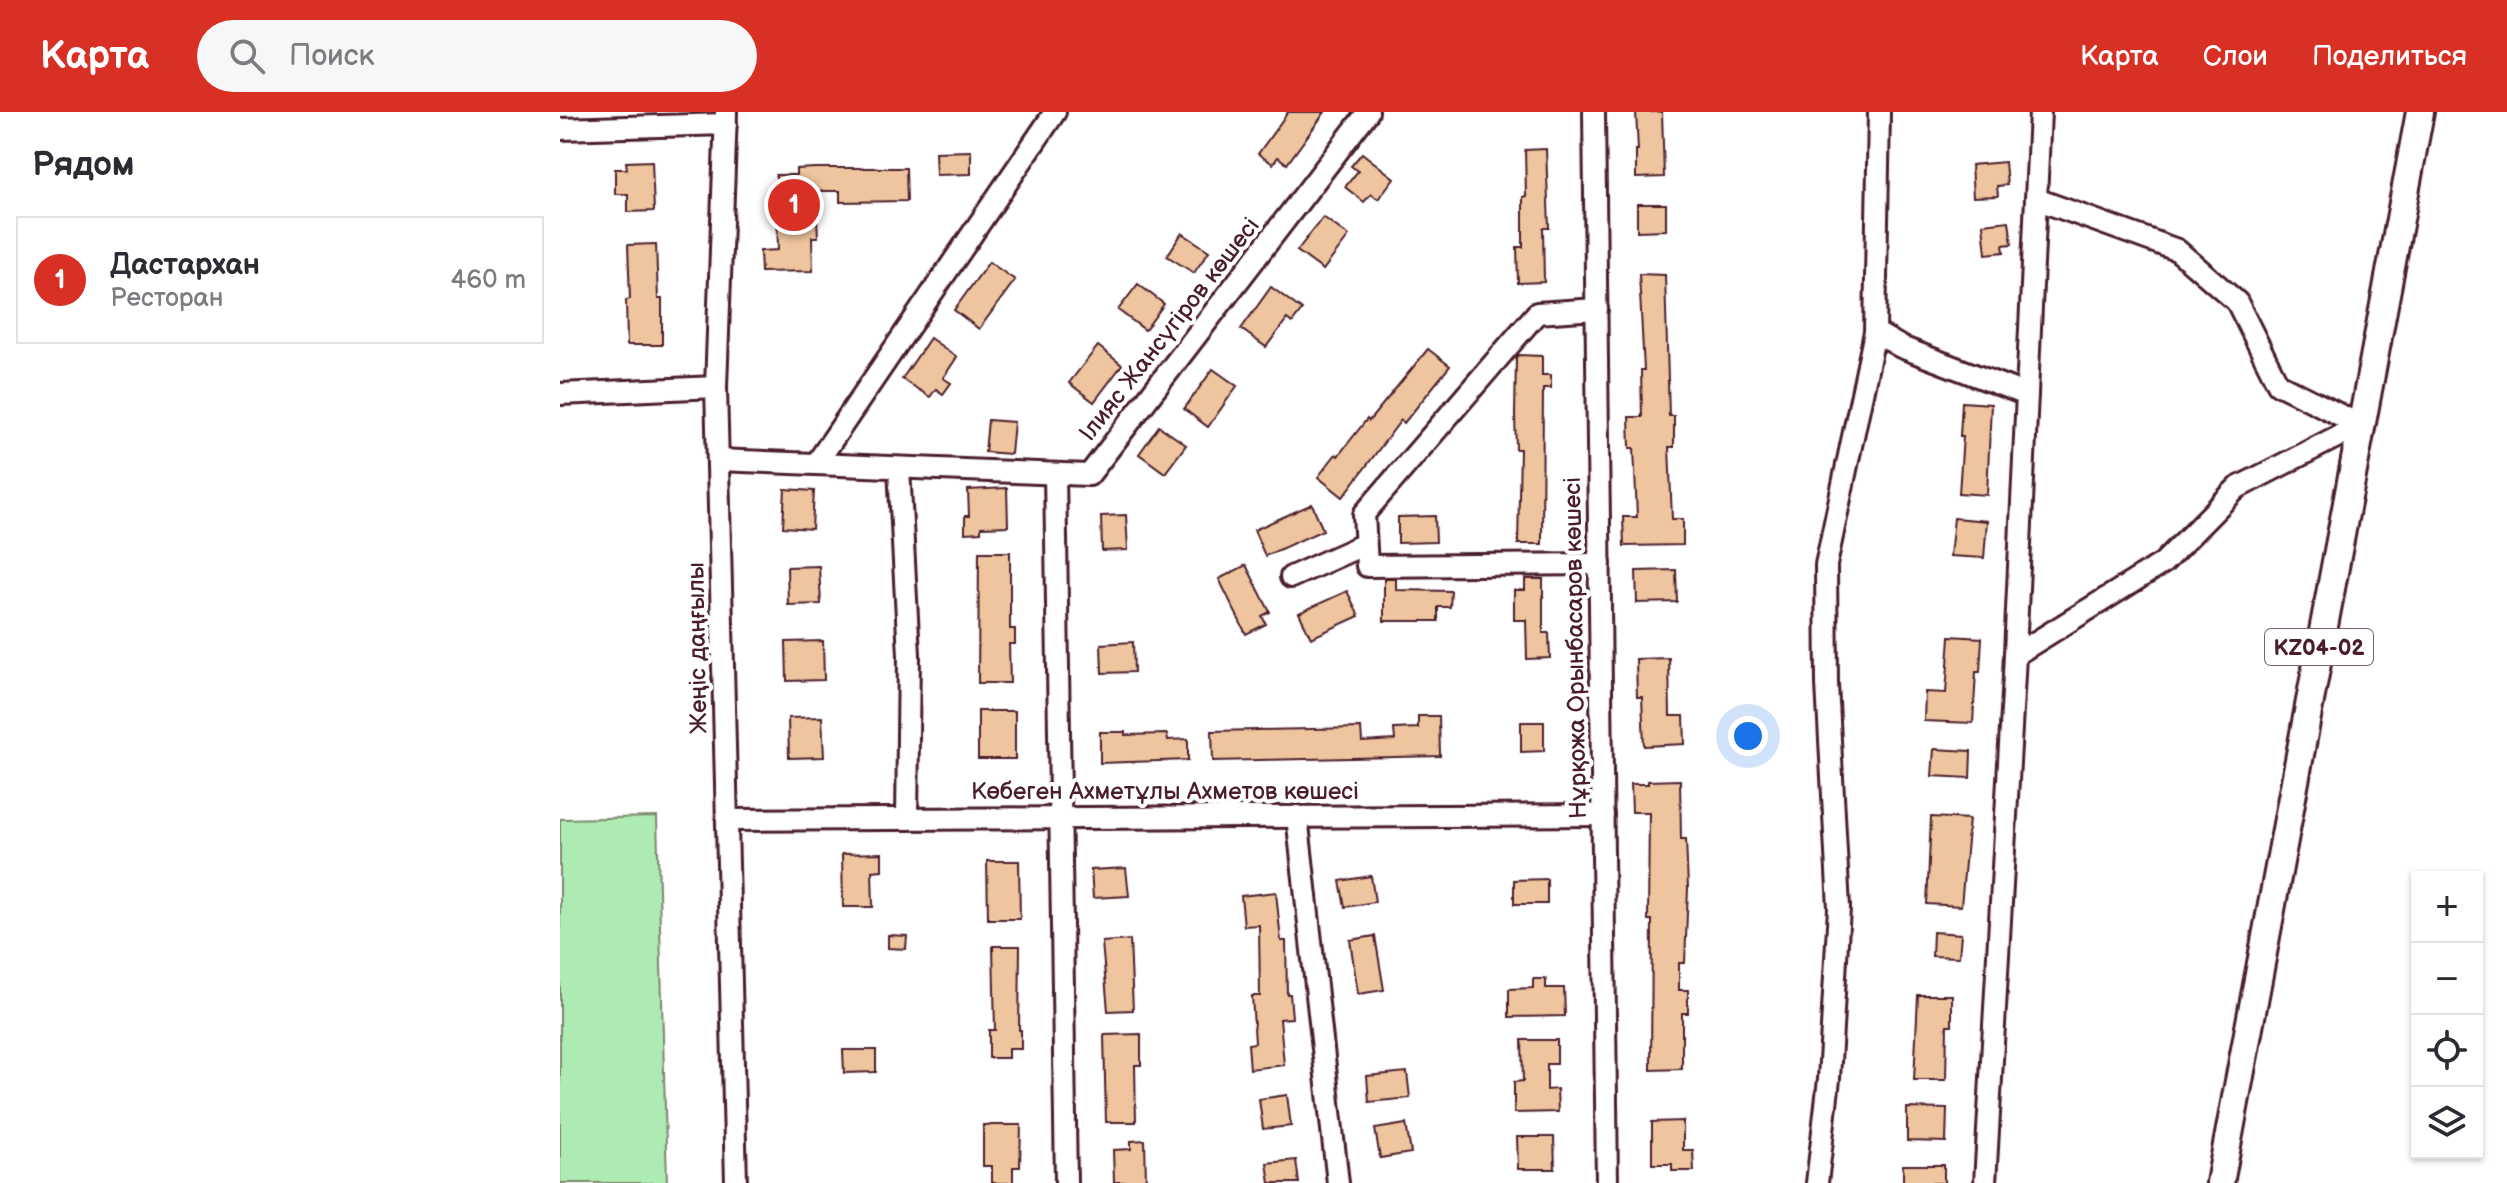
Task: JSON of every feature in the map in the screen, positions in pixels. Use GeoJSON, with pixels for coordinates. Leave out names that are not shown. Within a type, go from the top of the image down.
{"type":"FeatureCollection","features":[{"type":"Feature","properties":{"kind":"main road","name":"KZ04-02"},"geometry":{"type":"LineString","coordinates":[[2220,1183],[2420,112]]}},
{"type":"Feature","properties":{"kind":"street"},"geometry":{"type":"LineString","coordinates":[[816,464],[1055,112]]}},
{"type":"Feature","properties":{"kind":"street","name":"Ілияс Жансүгіров көшесі"},"geometry":{"type":"LineString","coordinates":[[718,460],[1089,475],[1368,112]]}},
{"type":"Feature","properties":{"kind":"street","name":"Нұрқожа Орынбасаров көшесі"},"geometry":{"type":"LineString","coordinates":[[1594,112],[1607,1183]]}},
{"type":"Feature","properties":{"kind":"street"},"geometry":{"type":"LineString","coordinates":[[1817,1183],[1829,1079],[1839,908],[1827,684],[1826,565],[1875,332],[1879,112]]}},
{"type":"Feature","properties":{"kind":"street"},"geometry":{"type":"LineString","coordinates":[[1985,1183],[2015,655],[2040,112]]}},
{"type":"Feature","properties":{"kind":"street"},"geometry":{"type":"LineString","coordinates":[[560,129],[726,118]]}},
{"type":"Feature","properties":{"kind":"street","name":"Жеңіс даңғылы"},"geometry":{"type":"LineString","coordinates":[[726,118],[716,387],[736,1183]]}},
{"type":"Feature","properties":{"kind":"street"},"geometry":{"type":"LineString","coordinates":[[2036,199],[2177,250],[2237,302],[2278,384],[2360,425]]}},
{"type":"Feature","properties":{"kind":"street"},"geometry":{"type":"LineString","coordinates":[[1597,309],[1537,313],[1364,514],[1367,566],[1600,564]]}},
{"type":"Feature","properties":{"kind":"street"},"geometry":{"type":"LineString","coordinates":[[1875,332],[1901,347],[2027,395]]}},
{"type":"Feature","properties":{"kind":"street"},"geometry":{"type":"LineString","coordinates":[[560,394],[716,387]]}},
{"type":"Feature","properties":{"kind":"street"},"geometry":{"type":"LineString","coordinates":[[2015,655],[2163,563],[2237,488],[2360,425]]}},
{"type":"Feature","properties":{"kind":"street"},"geometry":{"type":"LineString","coordinates":[[899,468],[909,655],[907,819]]}},
{"type":"Feature","properties":{"kind":"street"},"geometry":{"type":"LineString","coordinates":[[1055,474],[1066,1183]]}},
{"type":"Feature","properties":{"kind":"street"},"geometry":{"type":"LineString","coordinates":[[1291,577],[1365,544]]}},
{"type":"Feature","properties":{"kind":"street","name":"Көбеген Ахметұлы Ахметов көшесі"},"geometry":{"type":"LineString","coordinates":[[727,820],[1603,815]]}},
{"type":"Feature","properties":{"kind":"street"},"geometry":{"type":"LineString","coordinates":[[1297,816],[1338,1183]]}},
{"type":"Feature","properties":{"kind":"green space"},"geometry":{"type":"Polygon","coordinates":[[[657,817],[667,1183],[560,1183],[560,819],[657,817]]]}},
{"type":"Feature","properties":{"kind":"building"},"geometry":{"type":"Polygon","coordinates":[[[1288,112],[1325,112],[1287,164],[1278,157],[1273,164],[1258,154],[1288,112]]]}},
{"type":"Feature","properties":{"kind":"building"},"geometry":{"type":"Polygon","coordinates":[[[1636,112],[1662,112],[1664,177],[1636,178],[1636,112]]]}},
{"type":"Feature","properties":{"kind":"building"},"geometry":{"type":"Polygon","coordinates":[[[1546,149],[1549,228],[1543,228],[1544,282],[1518,283],[1517,247],[1523,247],[1523,197],[1526,196],[1525,150],[1546,149]]]}},
{"type":"Feature","properties":{"kind":"building"},"geometry":{"type":"Polygon","coordinates":[[[971,151],[971,174],[936,175],[935,152],[971,151]]]}},
{"type":"Feature","properties":{"kind":"building"},"geometry":{"type":"Polygon","coordinates":[[[1362,153],[1394,178],[1378,199],[1371,194],[1364,202],[1345,187],[1358,171],[1351,166],[1362,153]]]}},
{"type":"Feature","properties":{"kind":"building"},"geometry":{"type":"Polygon","coordinates":[[[652,161],[654,211],[628,212],[628,194],[615,194],[615,169],[627,169],[626,162],[652,161]]]}},
{"type":"Feature","properties":{"kind":"building"},"geometry":{"type":"Polygon","coordinates":[[[2005,162],[2007,185],[1997,186],[1998,196],[1973,197],[1971,165],[2005,162]]]}},
{"type":"Feature","properties":{"kind":"building"},"geometry":{"type":"Polygon","coordinates":[[[906,168],[907,201],[840,202],[840,191],[810,191],[811,218],[817,218],[818,237],[812,237],[813,271],[761,272],[760,251],[778,250],[776,175],[796,175],[796,169],[906,168]]]}},
{"type":"Feature","properties":{"kind":"building"},"geometry":{"type":"Polygon","coordinates":[[[1637,204],[1666,204],[1666,230],[1637,231],[1637,204]]]}},
{"type":"Feature","properties":{"kind":"building"},"geometry":{"type":"Polygon","coordinates":[[[1323,217],[1349,236],[1323,270],[1297,251],[1323,217]]]}},
{"type":"Feature","properties":{"kind":"building"},"geometry":{"type":"Polygon","coordinates":[[[2009,221],[2012,244],[2003,245],[2004,252],[1986,254],[1983,224],[2009,221]]]}},
{"type":"Feature","properties":{"kind":"building"},"geometry":{"type":"Polygon","coordinates":[[[1182,233],[1209,251],[1194,273],[1167,256],[1182,233]]]}},
{"type":"Feature","properties":{"kind":"building"},"geometry":{"type":"Polygon","coordinates":[[[656,244],[658,299],[662,299],[662,345],[627,345],[626,300],[630,299],[628,245],[656,244]]]}},
{"type":"Feature","properties":{"kind":"building"},"geometry":{"type":"Polygon","coordinates":[[[989,262],[1015,280],[979,329],[954,310],[989,262]]]}},
{"type":"Feature","properties":{"kind":"building"},"geometry":{"type":"Polygon","coordinates":[[[1639,274],[1665,275],[1669,416],[1674,416],[1674,447],[1669,447],[1672,519],[1683,519],[1683,545],[1624,546],[1623,517],[1637,517],[1634,448],[1630,448],[1629,417],[1642,417],[1641,370],[1644,370],[1639,274]]]}},
{"type":"Feature","properties":{"kind":"building"},"geometry":{"type":"Polygon","coordinates":[[[1138,284],[1164,304],[1145,330],[1118,310],[1138,284]]]}},
{"type":"Feature","properties":{"kind":"building"},"geometry":{"type":"Polygon","coordinates":[[[1271,287],[1302,310],[1292,323],[1287,319],[1266,347],[1241,329],[1271,287]]]}},
{"type":"Feature","properties":{"kind":"building"},"geometry":{"type":"Polygon","coordinates":[[[930,338],[957,357],[943,378],[951,383],[943,394],[936,389],[930,397],[902,379],[930,338]]]}},
{"type":"Feature","properties":{"kind":"building"},"geometry":{"type":"Polygon","coordinates":[[[1098,346],[1122,365],[1094,402],[1069,383],[1098,346]]]}},
{"type":"Feature","properties":{"kind":"building"},"geometry":{"type":"Polygon","coordinates":[[[1428,349],[1450,366],[1404,423],[1401,420],[1343,497],[1318,477],[1428,349]]]}},
{"type":"Feature","properties":{"kind":"building"},"geometry":{"type":"Polygon","coordinates":[[[1518,355],[1542,356],[1542,375],[1551,375],[1551,388],[1543,388],[1542,544],[1518,544],[1520,449],[1516,449],[1515,415],[1518,355]]]}},
{"type":"Feature","properties":{"kind":"building"},"geometry":{"type":"Polygon","coordinates":[[[1213,369],[1237,386],[1208,427],[1184,409],[1213,369]]]}},
{"type":"Feature","properties":{"kind":"building"},"geometry":{"type":"Polygon","coordinates":[[[1962,402],[1991,404],[1987,495],[1959,493],[1962,402]]]}},
{"type":"Feature","properties":{"kind":"building"},"geometry":{"type":"Polygon","coordinates":[[[988,420],[1014,422],[1011,454],[985,452],[988,420]]]}},
{"type":"Feature","properties":{"kind":"building"},"geometry":{"type":"Polygon","coordinates":[[[1159,426],[1186,445],[1165,473],[1139,454],[1159,426]]]}},
{"type":"Feature","properties":{"kind":"building"},"geometry":{"type":"Polygon","coordinates":[[[1007,488],[1008,526],[981,527],[981,532],[965,533],[965,516],[969,516],[968,490],[1007,488]]]}},
{"type":"Feature","properties":{"kind":"building"},"geometry":{"type":"Polygon","coordinates":[[[785,489],[814,491],[812,529],[783,527],[785,489]]]}},
{"type":"Feature","properties":{"kind":"building"},"geometry":{"type":"Polygon","coordinates":[[[1312,504],[1323,530],[1265,556],[1254,530],[1312,504]]]}},
{"type":"Feature","properties":{"kind":"building"},"geometry":{"type":"Polygon","coordinates":[[[1126,515],[1128,550],[1102,551],[1101,516],[1126,515]]]}},
{"type":"Feature","properties":{"kind":"building"},"geometry":{"type":"Polygon","coordinates":[[[1435,516],[1436,542],[1398,543],[1398,517],[1435,516]]]}},
{"type":"Feature","properties":{"kind":"building"},"geometry":{"type":"Polygon","coordinates":[[[1954,518],[1987,521],[1984,558],[1950,556],[1954,518]]]}},
{"type":"Feature","properties":{"kind":"building"},"geometry":{"type":"Polygon","coordinates":[[[979,552],[1010,552],[1010,629],[1015,629],[1015,644],[1009,644],[1010,683],[978,683],[979,552]]]}},
{"type":"Feature","properties":{"kind":"building"},"geometry":{"type":"Polygon","coordinates":[[[1246,565],[1270,612],[1262,616],[1266,624],[1246,634],[1219,579],[1246,565]]]}},
{"type":"Feature","properties":{"kind":"building"},"geometry":{"type":"Polygon","coordinates":[[[819,566],[821,604],[788,605],[787,567],[819,566]]]}},
{"type":"Feature","properties":{"kind":"building"},"geometry":{"type":"Polygon","coordinates":[[[1676,570],[1677,602],[1637,603],[1636,571],[1676,570]]]}},
{"type":"Feature","properties":{"kind":"building"},"geometry":{"type":"Polygon","coordinates":[[[1384,579],[1396,579],[1396,590],[1451,591],[1450,607],[1438,607],[1438,621],[1384,621],[1384,579]]]}},
{"type":"Feature","properties":{"kind":"building"},"geometry":{"type":"Polygon","coordinates":[[[1525,579],[1543,579],[1543,633],[1549,633],[1550,658],[1527,659],[1526,620],[1514,620],[1514,590],[1525,590],[1525,579]]]}},
{"type":"Feature","properties":{"kind":"building"},"geometry":{"type":"Polygon","coordinates":[[[1347,591],[1359,616],[1311,638],[1299,613],[1347,591]]]}},
{"type":"Feature","properties":{"kind":"building"},"geometry":{"type":"Polygon","coordinates":[[[1950,636],[1982,638],[1973,723],[1924,721],[1925,692],[1946,693],[1950,636]]]}},
{"type":"Feature","properties":{"kind":"building"},"geometry":{"type":"Polygon","coordinates":[[[823,641],[824,680],[787,681],[786,642],[823,641]]]}},
{"type":"Feature","properties":{"kind":"building"},"geometry":{"type":"Polygon","coordinates":[[[1133,642],[1134,672],[1102,673],[1101,644],[1133,642]]]}},
{"type":"Feature","properties":{"kind":"building"},"geometry":{"type":"Polygon","coordinates":[[[1669,658],[1670,716],[1684,716],[1685,744],[1644,746],[1642,697],[1637,697],[1636,659],[1669,658]]]}},
{"type":"Feature","properties":{"kind":"building"},"geometry":{"type":"Polygon","coordinates":[[[978,711],[1015,711],[1015,759],[978,759],[978,711]]]}},
{"type":"Feature","properties":{"kind":"building"},"geometry":{"type":"Polygon","coordinates":[[[1418,716],[1439,716],[1440,756],[1213,761],[1212,731],[1361,728],[1362,742],[1395,740],[1394,729],[1418,728],[1418,716]]]}},
{"type":"Feature","properties":{"kind":"building"},"geometry":{"type":"Polygon","coordinates":[[[822,717],[824,757],[789,758],[788,718],[822,717]]]}},
{"type":"Feature","properties":{"kind":"building"},"geometry":{"type":"Polygon","coordinates":[[[1521,722],[1544,722],[1544,751],[1521,752],[1521,722]]]}},
{"type":"Feature","properties":{"kind":"building"},"geometry":{"type":"Polygon","coordinates":[[[1100,732],[1167,734],[1168,740],[1188,739],[1188,760],[1100,763],[1100,732]]]}},
{"type":"Feature","properties":{"kind":"building"},"geometry":{"type":"Polygon","coordinates":[[[1934,749],[1971,751],[1970,778],[1932,776],[1934,749]]]}},
{"type":"Feature","properties":{"kind":"building"},"geometry":{"type":"Polygon","coordinates":[[[1680,780],[1681,839],[1686,839],[1688,888],[1685,963],[1679,963],[1679,990],[1688,990],[1688,1013],[1682,1013],[1682,1069],[1651,1070],[1649,812],[1632,812],[1631,784],[1680,780]]]}},
{"type":"Feature","properties":{"kind":"building"},"geometry":{"type":"Polygon","coordinates":[[[1931,817],[1969,819],[1961,906],[1927,904],[1931,817]]]}},
{"type":"Feature","properties":{"kind":"building"},"geometry":{"type":"Polygon","coordinates":[[[882,853],[882,870],[872,871],[873,907],[843,907],[842,854],[882,853]]]}},
{"type":"Feature","properties":{"kind":"building"},"geometry":{"type":"Polygon","coordinates":[[[987,861],[1019,861],[1020,919],[988,919],[987,861]]]}},
{"type":"Feature","properties":{"kind":"building"},"geometry":{"type":"Polygon","coordinates":[[[1126,868],[1129,896],[1093,898],[1091,870],[1126,868]]]}},
{"type":"Feature","properties":{"kind":"building"},"geometry":{"type":"Polygon","coordinates":[[[1371,876],[1375,902],[1345,907],[1340,881],[1371,876]]]}},
{"type":"Feature","properties":{"kind":"building"},"geometry":{"type":"Polygon","coordinates":[[[1547,879],[1547,904],[1514,904],[1514,880],[1547,879]]]}},
{"type":"Feature","properties":{"kind":"building"},"geometry":{"type":"Polygon","coordinates":[[[1276,892],[1281,941],[1286,941],[1287,994],[1290,994],[1292,1018],[1280,1019],[1284,1065],[1250,1069],[1248,1044],[1255,1043],[1252,996],[1260,996],[1259,925],[1244,926],[1241,896],[1276,892]]]}},
{"type":"Feature","properties":{"kind":"building"},"geometry":{"type":"Polygon","coordinates":[[[1933,932],[1961,934],[1959,957],[1932,956],[1933,932]]]}},
{"type":"Feature","properties":{"kind":"building"},"geometry":{"type":"Polygon","coordinates":[[[888,935],[907,936],[906,949],[888,948],[888,935]]]}},
{"type":"Feature","properties":{"kind":"building"},"geometry":{"type":"Polygon","coordinates":[[[1375,936],[1384,990],[1358,994],[1350,940],[1375,936]]]}},
{"type":"Feature","properties":{"kind":"building"},"geometry":{"type":"Polygon","coordinates":[[[1130,940],[1133,1010],[1108,1011],[1102,942],[1130,940]]]}},
{"type":"Feature","properties":{"kind":"building"},"geometry":{"type":"Polygon","coordinates":[[[993,946],[1020,946],[1021,1049],[1008,1049],[1008,1058],[989,1058],[989,1030],[995,1030],[993,946]]]}},
{"type":"Feature","properties":{"kind":"building"},"geometry":{"type":"Polygon","coordinates":[[[1533,979],[1546,979],[1546,988],[1564,988],[1565,1016],[1509,1017],[1509,989],[1533,988],[1533,979]]]}},
{"type":"Feature","properties":{"kind":"building"},"geometry":{"type":"Polygon","coordinates":[[[1918,995],[1952,995],[1952,1025],[1947,1025],[1946,1080],[1914,1080],[1918,995]]]}},
{"type":"Feature","properties":{"kind":"building"},"geometry":{"type":"Polygon","coordinates":[[[1141,1034],[1141,1065],[1135,1065],[1136,1122],[1106,1122],[1104,1035],[1141,1034]]]}},
{"type":"Feature","properties":{"kind":"building"},"geometry":{"type":"Polygon","coordinates":[[[1522,1040],[1557,1040],[1557,1064],[1547,1064],[1547,1090],[1557,1089],[1558,1112],[1514,1113],[1514,1082],[1523,1081],[1522,1040]]]}},
{"type":"Feature","properties":{"kind":"building"},"geometry":{"type":"Polygon","coordinates":[[[843,1050],[876,1050],[876,1072],[844,1073],[843,1050]]]}},
{"type":"Feature","properties":{"kind":"building"},"geometry":{"type":"Polygon","coordinates":[[[1407,1072],[1410,1098],[1369,1102],[1367,1076],[1407,1072]]]}},
{"type":"Feature","properties":{"kind":"building"},"geometry":{"type":"Polygon","coordinates":[[[1287,1095],[1291,1126],[1263,1129],[1259,1099],[1287,1095]]]}},
{"type":"Feature","properties":{"kind":"building"},"geometry":{"type":"Polygon","coordinates":[[[1907,1108],[1947,1109],[1946,1142],[1907,1141],[1907,1108]]]}},
{"type":"Feature","properties":{"kind":"building"},"geometry":{"type":"Polygon","coordinates":[[[1683,1121],[1683,1150],[1693,1150],[1694,1171],[1672,1171],[1672,1164],[1652,1164],[1652,1122],[1683,1121]]]}},
{"type":"Feature","properties":{"kind":"building"},"geometry":{"type":"Polygon","coordinates":[[[1406,1124],[1411,1153],[1380,1158],[1375,1129],[1406,1124]]]}},
{"type":"Feature","properties":{"kind":"building"},"geometry":{"type":"Polygon","coordinates":[[[983,1125],[1021,1125],[1020,1167],[1013,1167],[1013,1183],[992,1183],[992,1166],[983,1166],[983,1125]]]}},
{"type":"Feature","properties":{"kind":"building"},"geometry":{"type":"Polygon","coordinates":[[[1517,1137],[1554,1137],[1555,1169],[1518,1169],[1517,1137]]]}},
{"type":"Feature","properties":{"kind":"building"},"geometry":{"type":"Polygon","coordinates":[[[1145,1140],[1146,1182],[1114,1182],[1113,1150],[1131,1149],[1131,1141],[1145,1140]]]}},
{"type":"Feature","properties":{"kind":"building"},"geometry":{"type":"Polygon","coordinates":[[[1296,1160],[1299,1183],[1270,1183],[1267,1163],[1296,1160]]]}},
{"type":"Feature","properties":{"kind":"building"},"geometry":{"type":"Polygon","coordinates":[[[1903,1165],[1944,1165],[1944,1183],[1903,1183],[1903,1165]]]}},
{"type":"Feature","properties":{"kind":"place","name":"Дастархан"},"geometry":{"type":"Point","coordinates":[794,205]}}]}
